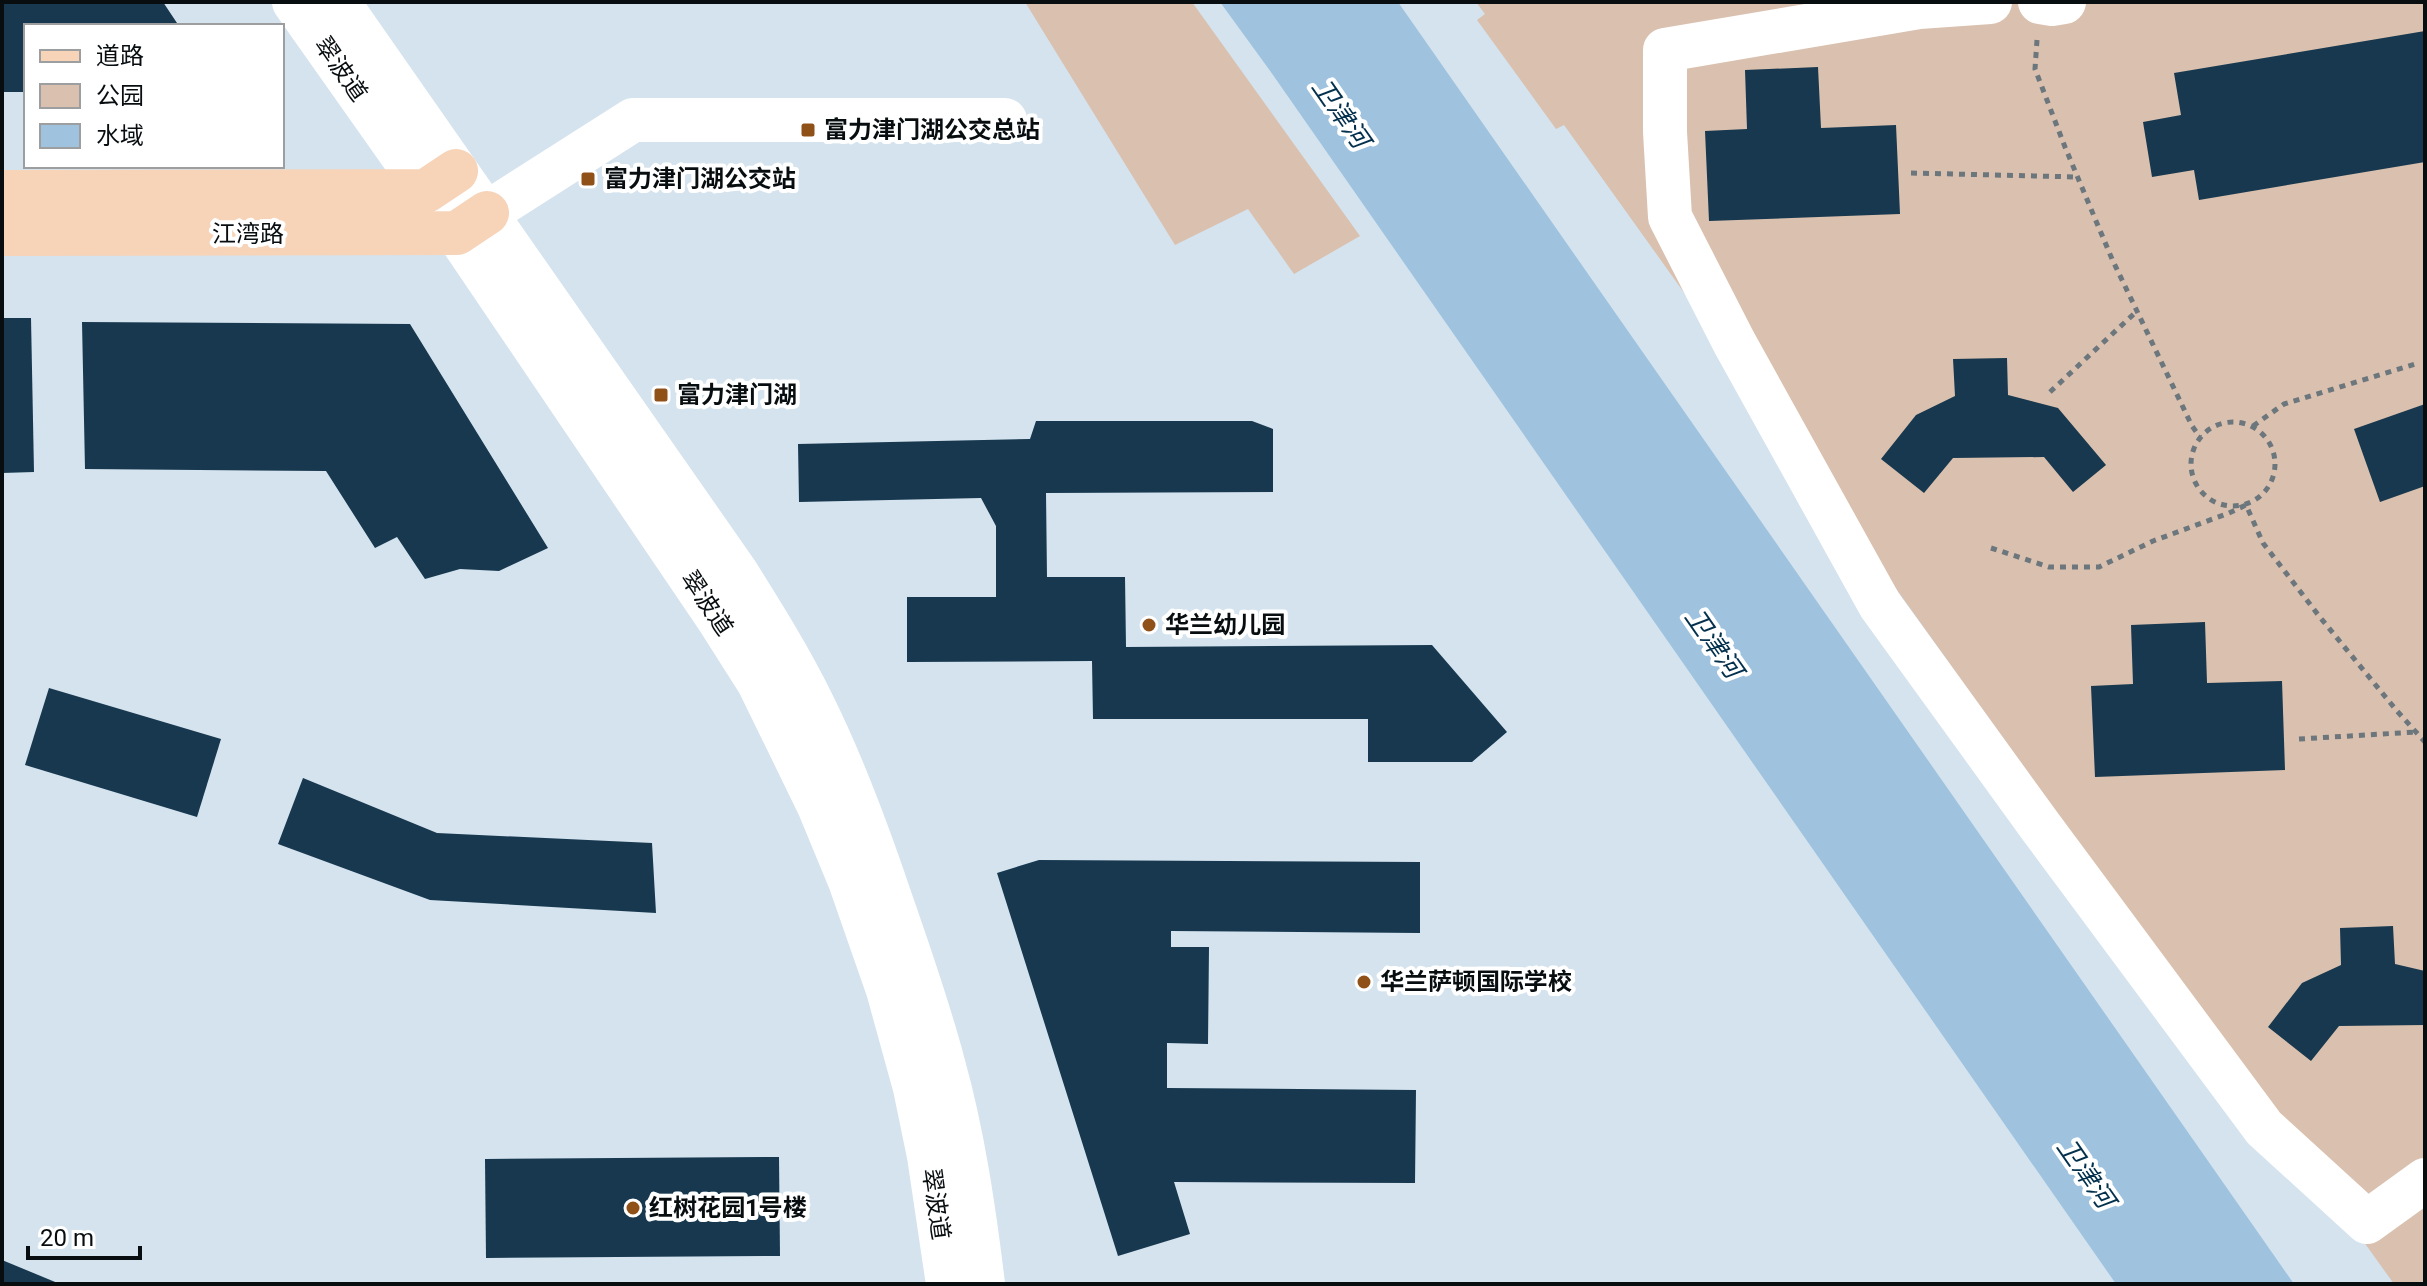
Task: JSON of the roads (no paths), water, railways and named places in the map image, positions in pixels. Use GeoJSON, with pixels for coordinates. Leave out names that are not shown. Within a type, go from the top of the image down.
{"type":"FeatureCollection","features":[{"type":"Feature","properties":{"kind":"main road","name":"江湾路"},"geometry":{"type":"LineString","coordinates":[[2,192],[441,181]]}},
{"type":"Feature","properties":{"kind":"main road","name":"江湾路"},"geometry":{"type":"LineString","coordinates":[[2,234],[472,223]]}},
{"type":"Feature","properties":{"kind":"street","name":"翠波道"},"geometry":{"type":"LineString","coordinates":[[294,2],[441,181],[736,572],[813,704],[846,778],[880,868],[944,1065],[966,1169],[983,1284]]}},
{"type":"Feature","properties":{"kind":"street","name":"翠波道"},"geometry":{"type":"LineString","coordinates":[[338,2],[441,181]]}},
{"type":"Feature","properties":{"kind":"street"},"geometry":{"type":"LineString","coordinates":[[1990,2],[1919,7],[1665,50],[1665,132],[1670,217],[1734,342],[1880,605],[2264,1128],[2367,1222],[2425,1180]]}},
{"type":"Feature","properties":{"kind":"street"},"geometry":{"type":"LineString","coordinates":[[2041,2],[2064,2]]}},
{"type":"Feature","properties":{"kind":"street"},"geometry":{"type":"LineString","coordinates":[[472,223],[633,120],[1005,120]]}},
{"type":"Feature","properties":{"kind":"street","name":"翠波道"},"geometry":{"type":"LineString","coordinates":[[472,223],[751,671],[819,806],[850,881],[888,990],[915,1088],[929,1156],[948,1284]]}},
{"type":"Feature","properties":{"kind":"water","name":"卫津河"},"geometry":{"type":"Polygon","coordinates":[[[1220,2],[1398,2],[2294,1284],[2116,1284],[1220,2]]]}},
{"type":"Feature","properties":{"kind":"place","name":"富力津门湖公交总站"},"geometry":{"type":"Point","coordinates":[808,130]}},
{"type":"Feature","properties":{"kind":"place","name":"富力津门湖公交站"},"geometry":{"type":"Point","coordinates":[588,179]}},
{"type":"Feature","properties":{"kind":"place","name":"富力津门湖"},"geometry":{"type":"Point","coordinates":[661,395]}},
{"type":"Feature","properties":{"kind":"place","name":"华兰幼儿园"},"geometry":{"type":"Point","coordinates":[1149,625]}},
{"type":"Feature","properties":{"kind":"place","name":"华兰萨顿国际学校"},"geometry":{"type":"Point","coordinates":[1364,982]}},
{"type":"Feature","properties":{"kind":"place","name":"红树花园1号楼"},"geometry":{"type":"Point","coordinates":[633,1208]}}]}
